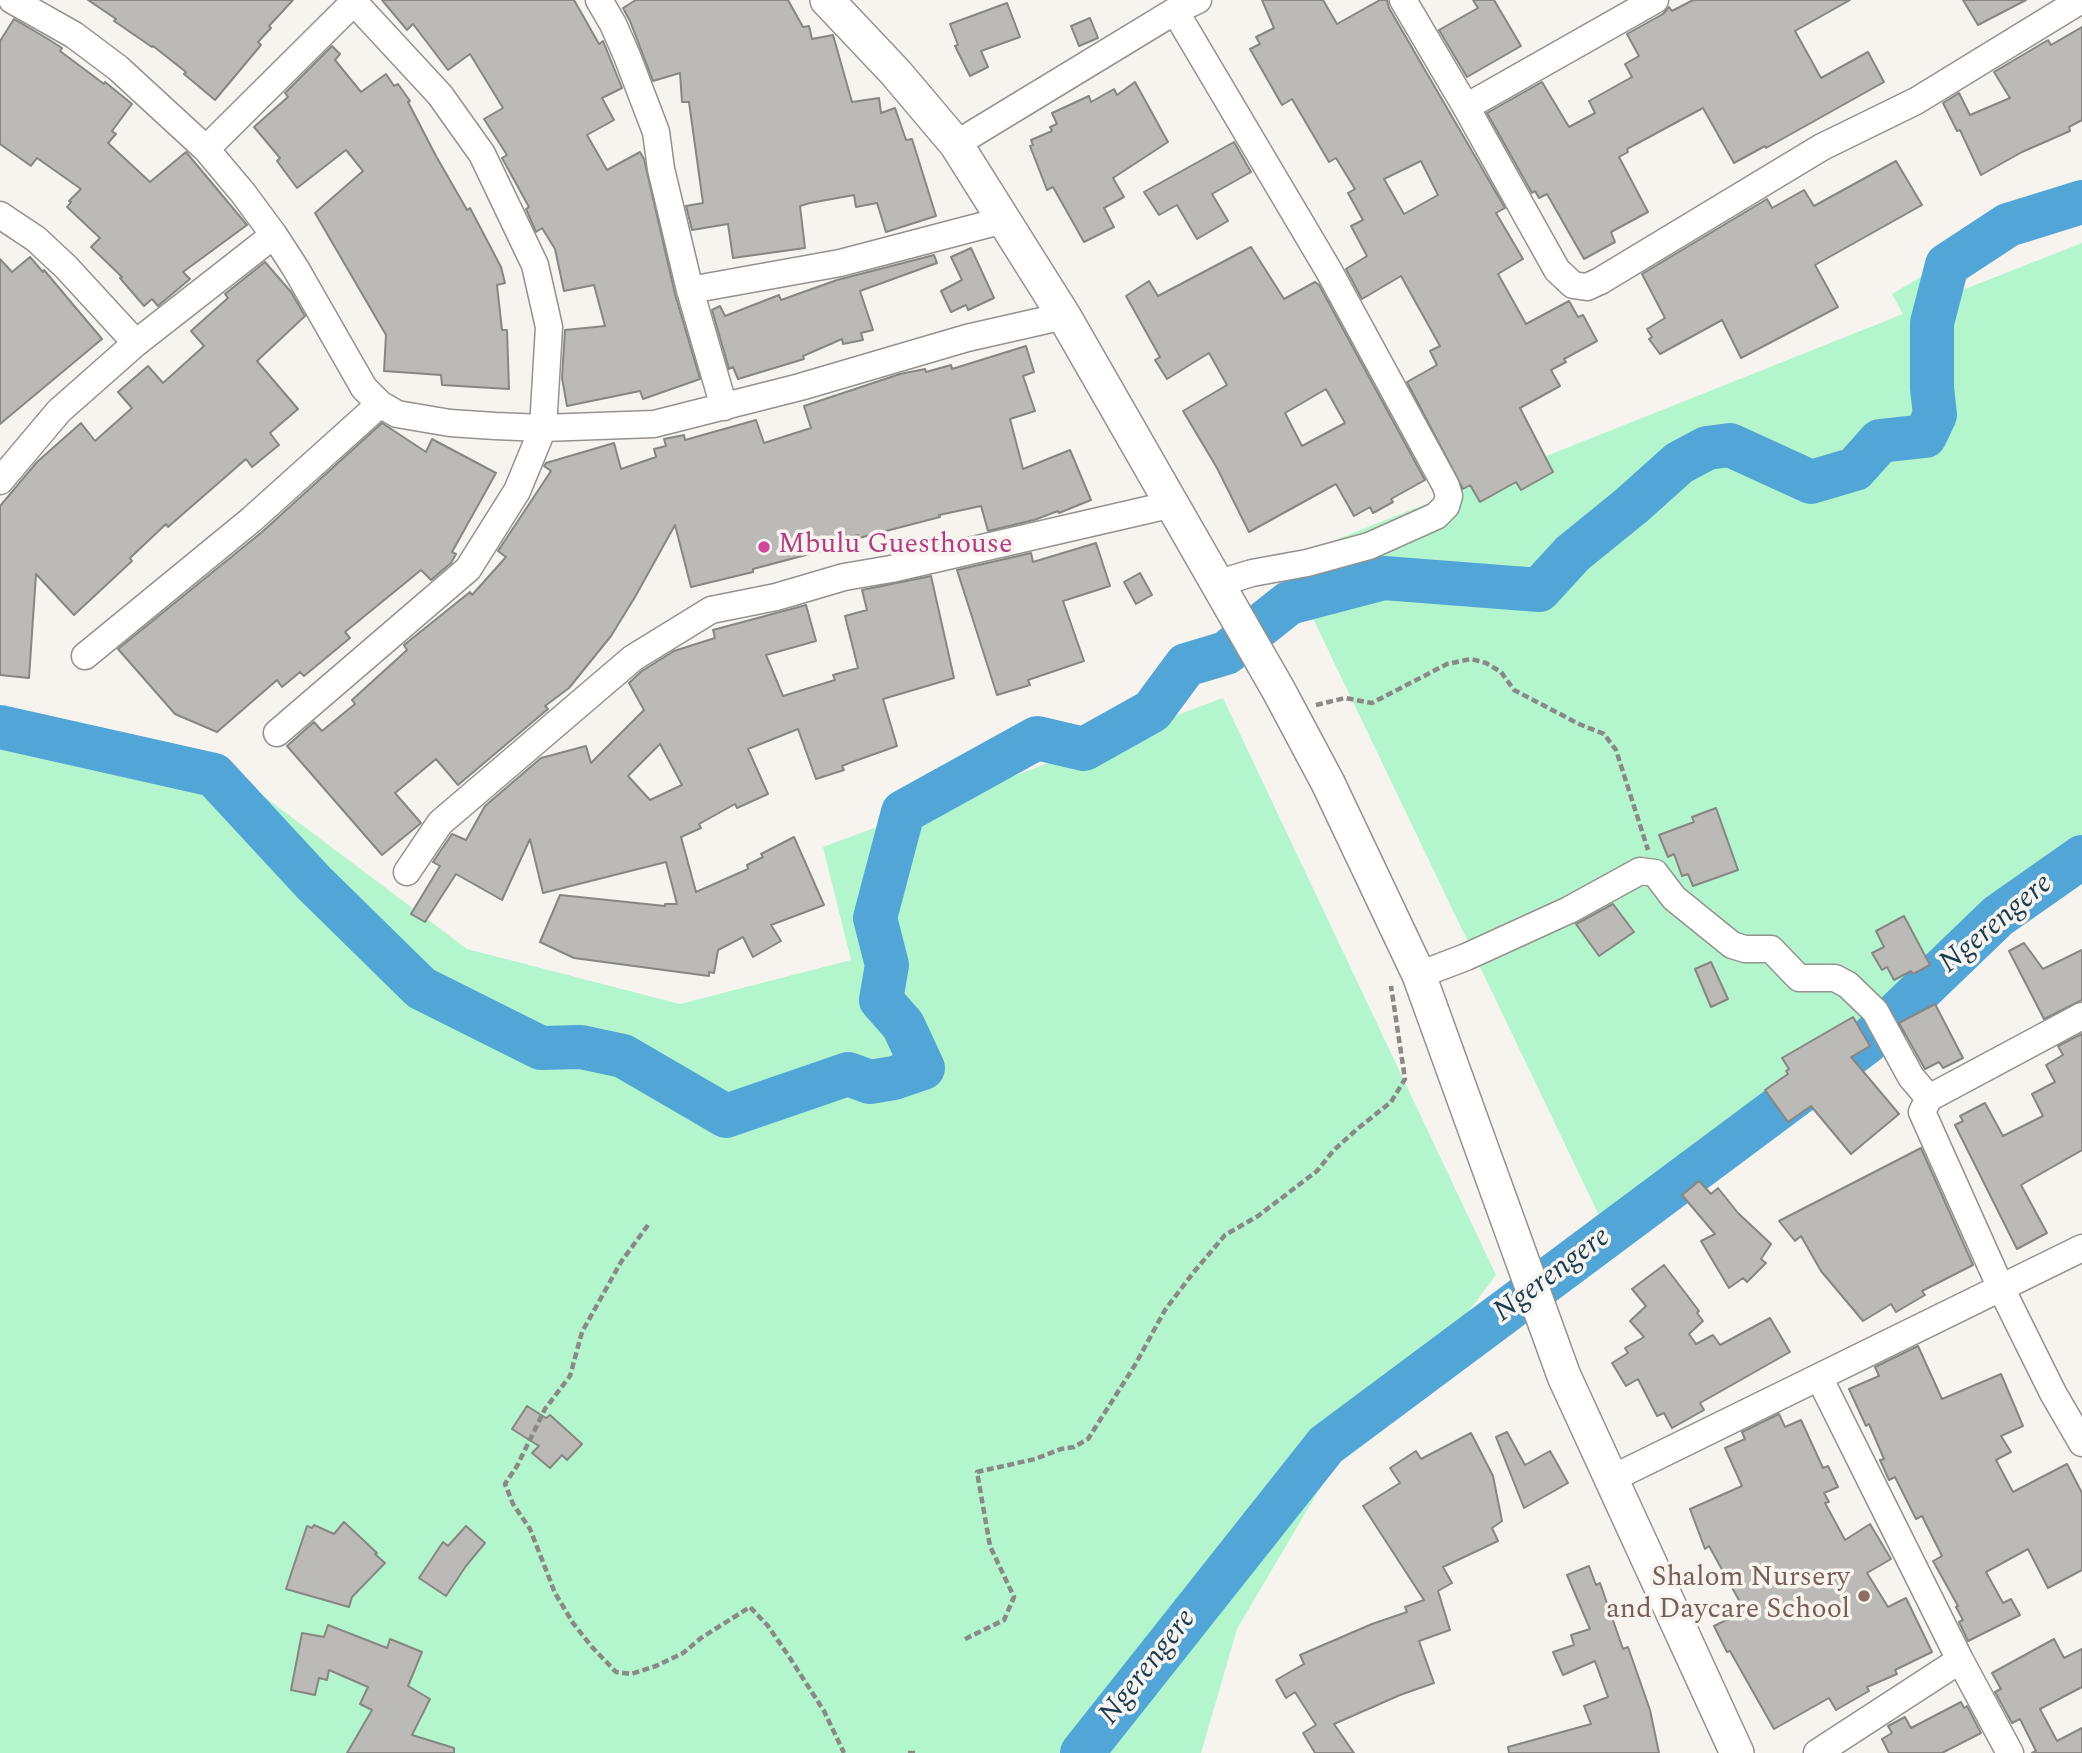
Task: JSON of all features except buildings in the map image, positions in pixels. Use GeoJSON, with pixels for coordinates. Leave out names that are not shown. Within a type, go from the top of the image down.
{"type":"FeatureCollection","features":[{"type":"Feature","properties":{"kind":"street"},"geometry":{"type":"LineString","coordinates":[[12,0],[74,35],[118,68],[205,149],[243,193],[274,235],[364,388],[380,404],[397,414],[450,423],[543,428],[654,424],[800,387],[967,338],[1064,316]]}},
{"type":"Feature","properties":{"kind":"street"},"geometry":{"type":"LineString","coordinates":[[599,0],[614,24],[656,132],[661,169],[690,290],[724,407]]}},
{"type":"Feature","properties":{"kind":"street"},"geometry":{"type":"LineString","coordinates":[[827,0],[896,73],[956,144],[1064,316],[1286,703],[1328,783],[1404,975],[1506,1214],[1564,1376],[1737,1753]]}},
{"type":"Feature","properties":{"kind":"street"},"geometry":{"type":"LineString","coordinates":[[1403,0],[1556,270],[1573,285],[1587,287],[1822,147],[1916,101],[2081,0]]}},
{"type":"Feature","properties":{"kind":"street"},"geometry":{"type":"LineString","coordinates":[[1466,107],[1655,0]]}},
{"type":"Feature","properties":{"kind":"street"},"geometry":{"type":"LineString","coordinates":[[205,149],[353,1],[440,95],[482,155],[535,265],[549,327],[543,428],[517,491],[468,569],[276,733]]}},
{"type":"Feature","properties":{"kind":"street"},"geometry":{"type":"LineString","coordinates":[[956,144],[1187,6],[1449,496],[1446,506],[1436,516],[1369,546],[1216,584]]}},
{"type":"Feature","properties":{"kind":"street"},"geometry":{"type":"LineString","coordinates":[[0,215],[36,239],[66,267],[136,343]]}},
{"type":"Feature","properties":{"kind":"street"},"geometry":{"type":"LineString","coordinates":[[690,290],[840,262],[1004,220]]}},
{"type":"Feature","properties":{"kind":"street"},"geometry":{"type":"LineString","coordinates":[[0,481],[59,411],[136,343],[274,235]]}},
{"type":"Feature","properties":{"kind":"street"},"geometry":{"type":"LineString","coordinates":[[85,656],[251,520],[380,404]]}},
{"type":"Feature","properties":{"kind":"street"},"geometry":{"type":"LineString","coordinates":[[407,872],[440,823],[633,658],[711,610],[776,597],[844,577],[891,569],[1173,504]]}},
{"type":"Feature","properties":{"kind":"street"},"geometry":{"type":"LineString","coordinates":[[1404,975],[1466,957],[1569,910],[1640,871],[1655,873],[1674,898],[1732,945],[1745,949],[1771,948],[1799,978],[1835,978],[1849,985],[1875,1011],[1911,1077],[1929,1098]]}},
{"type":"Feature","properties":{"kind":"street"},"geometry":{"type":"LineString","coordinates":[[2082,1016],[1929,1098],[1922,1108],[1927,1127],[2000,1286],[2053,1393],[2082,1443]]}},
{"type":"Feature","properties":{"kind":"street"},"geometry":{"type":"LineString","coordinates":[[1613,1478],[2082,1248]]}},
{"type":"Feature","properties":{"kind":"street"},"geometry":{"type":"LineString","coordinates":[[1819,1377],[1960,1660],[2010,1753]]}},
{"type":"Feature","properties":{"kind":"street"},"geometry":{"type":"LineString","coordinates":[[1817,1753],[1960,1660]]}},
{"type":"Feature","properties":{"kind":"path"},"geometry":{"type":"LineString","coordinates":[[1286,703],[1318,705],[1345,698],[1372,703],[1447,664],[1471,659],[1486,663],[1501,672],[1514,690],[1604,734],[1616,750],[1655,873]]}},
{"type":"Feature","properties":{"kind":"path"},"geometry":{"type":"LineString","coordinates":[[965,1639],[1004,1620],[1014,1597],[990,1546],[977,1472],[1035,1459],[1074,1447],[1088,1439],[1135,1365],[1165,1310],[1225,1235],[1258,1216],[1317,1171],[1348,1137],[1391,1102],[1405,1079],[1404,975]]}},
{"type":"Feature","properties":{"kind":"path"},"geometry":{"type":"LineString","coordinates":[[648,1225],[621,1262],[582,1332],[570,1376],[545,1409],[517,1466],[505,1484],[513,1504],[530,1530],[555,1593],[573,1623],[617,1672],[641,1673],[665,1662],[683,1653],[701,1638],[750,1607],[768,1626],[824,1711],[844,1753]]}},
{"type":"Feature","properties":{"kind":"path"},"geometry":{"type":"LineString","coordinates":[[908,1753],[915,1753]]}},
{"type":"Feature","properties":{"kind":"green space"},"geometry":{"type":"Polygon","coordinates":[[[2082,243],[2082,872],[1925,988],[1776,1088],[1606,1230],[1285,560],[1903,314],[1892,294],[1927,273],[1942,298],[2082,243]]]}},
{"type":"Feature","properties":{"kind":"green space"},"geometry":{"type":"Polygon","coordinates":[[[1223,698],[1496,1275],[1459,1324],[1359,1422],[1237,1629],[1201,1753],[0,1753],[0,722],[222,765],[467,949],[680,1004],[851,960],[823,847],[1223,698]]]}},
{"type":"Feature","properties":{"kind":"waterway"},"geometry":{"type":"LineString","coordinates":[[0,727],[214,775],[313,882],[421,988],[541,1048],[581,1047],[623,1056],[726,1116],[848,1074],[870,1082],[894,1078],[923,1068],[903,1025],[881,1000],[887,965],[875,918],[903,812],[1037,738],[1084,749],[1152,711],[1186,665],[1226,653],[1289,603],[1384,578],[1539,590],[1573,553],[1679,463],[1707,448],[1730,445],[1811,482],[1855,469],[1880,441],[1925,436],[1935,415],[1932,388],[1932,323],[1947,265],[2008,225],[2082,202]]}},
{"type":"Feature","properties":{"kind":"waterway","name":"Ngerengere"},"geometry":{"type":"LineString","coordinates":[[1082,1753],[1326,1445],[1867,1042],[1998,916],[2082,857]]}},
{"type":"Feature","properties":{"kind":"place","name":"Mbulu Guesthouse"},"geometry":{"type":"Point","coordinates":[764,547]}},
{"type":"Feature","properties":{"kind":"place","name":"Shalom Nursery and Daycare School"},"geometry":{"type":"Point","coordinates":[1864,1596]}}]}
